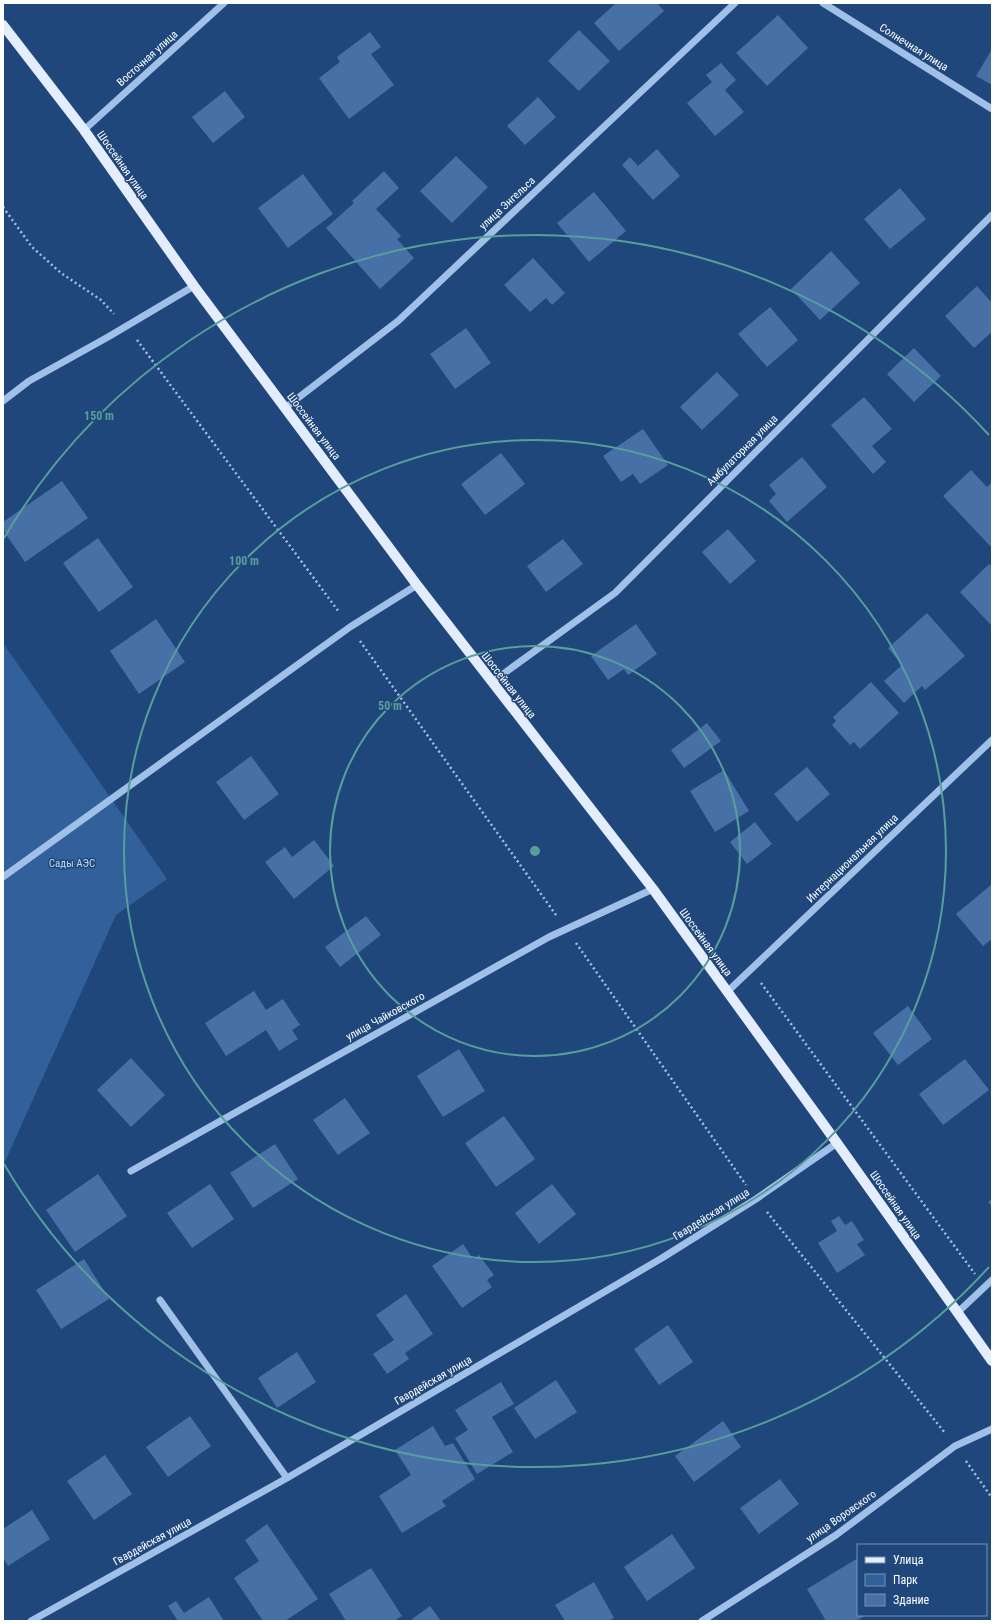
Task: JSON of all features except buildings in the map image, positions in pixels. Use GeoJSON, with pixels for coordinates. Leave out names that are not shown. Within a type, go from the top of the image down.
{"type":"FeatureCollection","features":[{"type":"Feature","properties":{"kind":"main road","name":"Шоссейная улица"},"geometry":{"type":"LineString","coordinates":[[3,25],[84,130],[194,286],[417,585],[653,889],[837,1143],[992,1361]]}},
{"type":"Feature","properties":{"kind":"street","name":"Восточная улица"},"geometry":{"type":"LineString","coordinates":[[84,130],[224,3]]}},
{"type":"Feature","properties":{"kind":"street","name":"улица Энгельса"},"geometry":{"type":"LineString","coordinates":[[285,408],[398,321],[735,3]]}},
{"type":"Feature","properties":{"kind":"street","name":"Солнечная улица"},"geometry":{"type":"LineString","coordinates":[[823,3],[992,109]]}},
{"type":"Feature","properties":{"kind":"street","name":"Амбулаторная улица"},"geometry":{"type":"LineString","coordinates":[[492,682],[615,592],[992,215]]}},
{"type":"Feature","properties":{"kind":"street"},"geometry":{"type":"LineString","coordinates":[[3,401],[29,381],[194,286]]}},
{"type":"Feature","properties":{"kind":"street"},"geometry":{"type":"LineString","coordinates":[[3,877],[350,627],[417,585]]}},
{"type":"Feature","properties":{"kind":"street","name":"Интернациональная улица"},"geometry":{"type":"LineString","coordinates":[[727,992],[992,740]]}},
{"type":"Feature","properties":{"kind":"street","name":"улица Чайковского"},"geometry":{"type":"LineString","coordinates":[[131,1171],[549,937],[653,889]]}},
{"type":"Feature","properties":{"kind":"street","name":"Гвардейская улица"},"geometry":{"type":"LineString","coordinates":[[31,1621],[287,1478],[662,1258],[756,1199],[837,1143]]}},
{"type":"Feature","properties":{"kind":"street"},"geometry":{"type":"LineString","coordinates":[[957,1313],[992,1280]]}},
{"type":"Feature","properties":{"kind":"street"},"geometry":{"type":"LineString","coordinates":[[160,1300],[287,1478]]}},
{"type":"Feature","properties":{"kind":"street","name":"улица Воровского"},"geometry":{"type":"LineString","coordinates":[[702,1621],[836,1535],[955,1446],[992,1429]]}},
{"type":"Feature","properties":{"kind":"path"},"geometry":{"type":"LineString","coordinates":[[3,207],[32,247],[61,273],[101,300],[126,326],[350,627],[566,929],[756,1199],[955,1446],[992,1498]]}},
{"type":"Feature","properties":{"kind":"path"},"geometry":{"type":"LineString","coordinates":[[751,970],[985,1287]]}},
{"type":"Feature","properties":{"kind":"green space","name":"Сады АЭС"},"geometry":{"type":"Polygon","coordinates":[[[3,643],[167,879],[116,915],[3,1166],[3,643]]]}}]}
